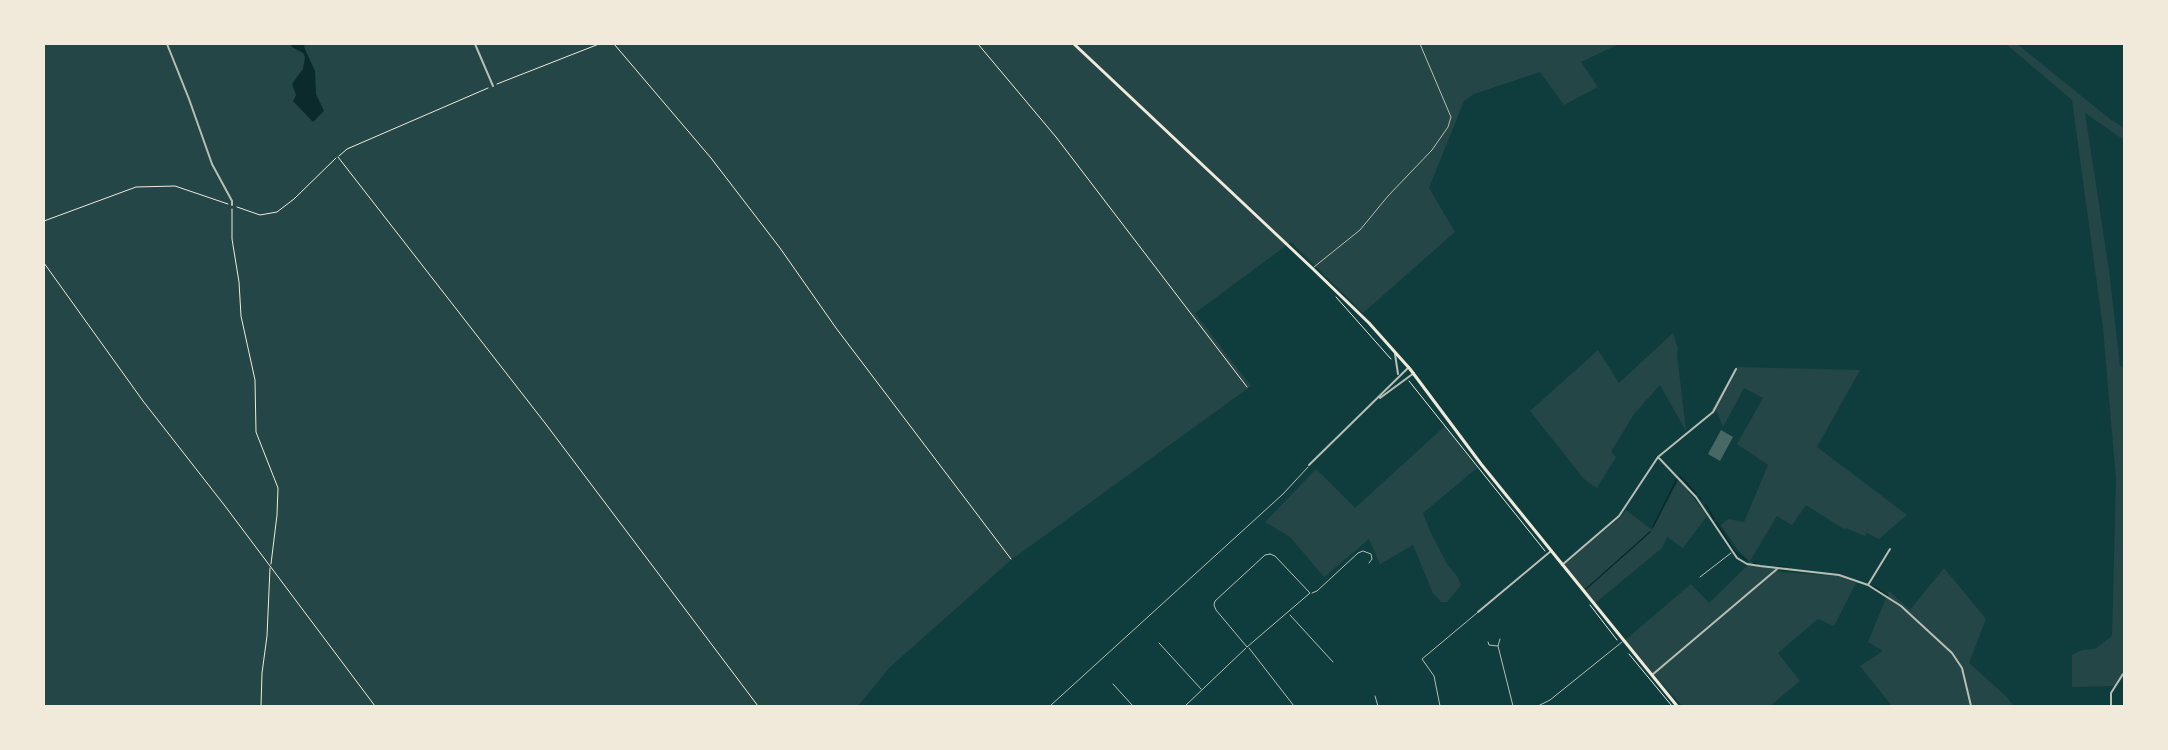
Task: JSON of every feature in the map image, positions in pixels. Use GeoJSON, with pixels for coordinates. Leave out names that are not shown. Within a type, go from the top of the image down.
{"type":"FeatureCollection","features":[{"type":"Feature","properties":{"kind":"main road"},"geometry":{"type":"LineString","coordinates":[[1074,44],[1312,268],[1409,367],[1550,553],[1677,706]]}},
{"type":"Feature","properties":{"kind":"street"},"geometry":{"type":"LineString","coordinates":[[167,44],[212,164],[232,205]]}},
{"type":"Feature","properties":{"kind":"street"},"geometry":{"type":"LineString","coordinates":[[475,44],[493,86]]}},
{"type":"Feature","properties":{"kind":"street"},"geometry":{"type":"LineString","coordinates":[[1394,351],[1398,364],[1398,376]]}},
{"type":"Feature","properties":{"kind":"street"},"geometry":{"type":"LineString","coordinates":[[1309,465],[1409,367]]}},
{"type":"Feature","properties":{"kind":"street"},"geometry":{"type":"LineString","coordinates":[[1562,565],[1620,516],[1658,457],[1713,412],[1736,369]]}},
{"type":"Feature","properties":{"kind":"street"},"geometry":{"type":"LineString","coordinates":[[1376,401],[1414,373]]}},
{"type":"Feature","properties":{"kind":"street"},"geometry":{"type":"LineString","coordinates":[[1658,457],[1696,497],[1737,558],[1747,564],[1839,575],[1868,585],[1901,606],[1952,653],[1962,668],[1971,706]]}},
{"type":"Feature","properties":{"kind":"street"},"geometry":{"type":"LineString","coordinates":[[1868,585],[1890,549]]}},
{"type":"Feature","properties":{"kind":"street"},"geometry":{"type":"LineString","coordinates":[[1478,612],[1550,553]]}},
{"type":"Feature","properties":{"kind":"street"},"geometry":{"type":"LineString","coordinates":[[1652,675],[1777,569]]}},
{"type":"Feature","properties":{"kind":"street"},"geometry":{"type":"LineString","coordinates":[[2111,706],[2111,693],[2123,674]]}},
{"type":"Feature","properties":{"kind":"lane"},"geometry":{"type":"LineString","coordinates":[[1312,268],[1360,230],[1388,196],[1432,150],[1448,127],[1451,117],[1420,44]]}},
{"type":"Feature","properties":{"kind":"lane"},"geometry":{"type":"LineString","coordinates":[[1050,706],[1282,494],[1309,465]]}},
{"type":"Feature","properties":{"kind":"lane"},"geometry":{"type":"LineString","coordinates":[[1185,706],[1247,647],[1310,593],[1317,591],[1358,553],[1363,551],[1371,554],[1372,559],[1369,563]]}},
{"type":"Feature","properties":{"kind":"lane"},"geometry":{"type":"LineString","coordinates":[[1700,578],[1732,552]]}},
{"type":"Feature","properties":{"kind":"lane"},"geometry":{"type":"LineString","coordinates":[[1294,706],[1214,605],[1215,601],[1265,555],[1275,556],[1310,593]]}},
{"type":"Feature","properties":{"kind":"lane"},"geometry":{"type":"LineString","coordinates":[[1440,706],[1434,676],[1422,659],[1478,612]]}},
{"type":"Feature","properties":{"kind":"lane"},"geometry":{"type":"LineString","coordinates":[[1289,613],[1333,662]]}},
{"type":"Feature","properties":{"kind":"lane"},"geometry":{"type":"LineString","coordinates":[[1500,639],[1498,646],[1513,706]]}},
{"type":"Feature","properties":{"kind":"lane"},"geometry":{"type":"LineString","coordinates":[[1488,642],[1490,645],[1498,646]]}},
{"type":"Feature","properties":{"kind":"lane"},"geometry":{"type":"LineString","coordinates":[[1539,706],[1550,700],[1622,642]]}},
{"type":"Feature","properties":{"kind":"lane"},"geometry":{"type":"LineString","coordinates":[[1159,643],[1202,690]]}},
{"type":"Feature","properties":{"kind":"lane"},"geometry":{"type":"LineString","coordinates":[[1113,684],[1133,706]]}},
{"type":"Feature","properties":{"kind":"lane"},"geometry":{"type":"LineString","coordinates":[[1375,696],[1378,706]]}},
{"type":"Feature","properties":{"kind":"path"},"geometry":{"type":"LineString","coordinates":[[44,220],[136,187],[175,186],[260,215],[277,212],[294,200],[347,149],[493,86],[599,44]]}},
{"type":"Feature","properties":{"kind":"path"},"geometry":{"type":"LineString","coordinates":[[614,44],[711,158],[1011,559]]}},
{"type":"Feature","properties":{"kind":"path"},"geometry":{"type":"LineString","coordinates":[[978,44],[1056,137],[1247,387]]}},
{"type":"Feature","properties":{"kind":"path"},"geometry":{"type":"LineString","coordinates":[[338,157],[538,414],[758,706]]}},
{"type":"Feature","properties":{"kind":"path"},"geometry":{"type":"LineString","coordinates":[[232,205],[232,239],[239,282],[241,316],[255,380],[256,432],[278,488],[261,706]]}},
{"type":"Feature","properties":{"kind":"path"},"geometry":{"type":"LineString","coordinates":[[44,263],[143,401],[271,566],[375,706]]}},
{"type":"Feature","properties":{"kind":"path"},"geometry":{"type":"LineString","coordinates":[[1352,314],[1393,362]]}},
{"type":"Feature","properties":{"kind":"path"},"geometry":{"type":"LineString","coordinates":[[1407,378],[1477,468],[1550,553]]}},
{"type":"Feature","properties":{"kind":"path"},"geometry":{"type":"LineString","coordinates":[[1586,600],[1622,642]]}},
{"type":"Feature","properties":{"kind":"path"},"geometry":{"type":"LineString","coordinates":[[1626,651],[1671,706]]}},
{"type":"Feature","properties":{"kind":"shaded area"},"geometry":{"type":"Polygon","coordinates":[[[44,44],[1619,44],[1581,62],[1598,87],[1564,105],[1540,72],[1474,94],[1464,101],[1429,188],[1455,232],[1363,313],[1291,242],[1195,313],[1251,386],[1011,560],[890,667],[858,706],[44,706],[44,44]]]}},
{"type":"Feature","properties":{"kind":"shaded area"},"geometry":{"type":"Polygon","coordinates":[[[291,44],[305,44],[304,47],[315,71],[316,94],[324,111],[313,122],[293,101],[296,95],[292,84],[303,69],[305,57],[291,44]]]}},
{"type":"Feature","properties":{"kind":"shaded area"},"geometry":{"type":"Polygon","coordinates":[[[2006,44],[2017,44],[2124,128],[2124,140],[2085,113],[2109,270],[2120,366],[2124,367],[2124,692],[2123,676],[2114,686],[2072,687],[2072,655],[2082,650],[2095,649],[2112,636],[2116,479],[2103,328],[2072,100],[2006,44]]]}},
{"type":"Feature","properties":{"kind":"shaded area"},"geometry":{"type":"Polygon","coordinates":[[[1673,333],[1678,348],[1686,431],[1660,385],[1634,414],[1611,452],[1616,457],[1597,488],[1623,507],[1584,479],[1530,411],[1598,350],[1619,383],[1673,333]]]}},
{"type":"Feature","properties":{"kind":"shaded area"},"geometry":{"type":"Polygon","coordinates":[[[1736,367],[1860,370],[1817,447],[1907,515],[1879,539],[1867,533],[1865,536],[1844,529],[1806,505],[1792,525],[1777,516],[1750,561],[1781,572],[1838,576],[1856,583],[1834,626],[1818,619],[1778,653],[1800,681],[1770,706],[1682,706],[1624,641],[1691,584],[1709,603],[1747,566],[1749,561],[1738,550],[1721,525],[1728,519],[1744,522],[1768,465],[1737,444],[1763,398],[1744,388],[1723,427],[1717,412],[1711,411],[1736,367]]]}},
{"type":"Feature","properties":{"kind":"shaded area"},"geometry":{"type":"Polygon","coordinates":[[[1445,426],[1477,468],[1423,513],[1447,564],[1461,585],[1447,602],[1441,602],[1433,593],[1413,545],[1380,564],[1369,539],[1324,577],[1290,537],[1265,522],[1316,469],[1355,508],[1445,426]]]}},
{"type":"Feature","properties":{"kind":"shaded area"},"geometry":{"type":"Polygon","coordinates":[[[1679,479],[1707,516],[1683,548],[1667,537],[1662,548],[1594,604],[1562,565],[1621,517],[1626,510],[1652,530],[1679,479]]]}},
{"type":"Feature","properties":{"kind":"shaded area"},"geometry":{"type":"Polygon","coordinates":[[[1944,568],[1986,619],[1969,663],[2007,697],[2013,706],[1974,706],[1973,704],[1972,706],[1892,706],[1860,666],[1883,651],[1868,642],[1889,591],[1910,610],[1944,568]]]}},
{"type":"Feature","properties":{"kind":"building"},"geometry":{"type":"Polygon","coordinates":[[[1721,430],[1733,437],[1720,461],[1708,454],[1721,430]]]}},
{"type":"Feature","properties":{"kind":"waterway"},"geometry":{"type":"LineString","coordinates":[[1680,476],[1689,486]]}},
{"type":"Feature","properties":{"kind":"waterway"},"geometry":{"type":"LineString","coordinates":[[1653,527],[1677,479]]}},
{"type":"Feature","properties":{"kind":"waterway"},"geometry":{"type":"LineString","coordinates":[[1690,487],[1696,494]]}},
{"type":"Feature","properties":{"kind":"waterway"},"geometry":{"type":"LineString","coordinates":[[1706,505],[1714,519]]}},
{"type":"Feature","properties":{"kind":"waterway"},"geometry":{"type":"LineString","coordinates":[[1716,522],[1734,551],[1746,560]]}},
{"type":"Feature","properties":{"kind":"waterway"},"geometry":{"type":"LineString","coordinates":[[1586,589],[1650,532]]}},
{"type":"Feature","properties":{"kind":"waterway"},"geometry":{"type":"LineString","coordinates":[[1753,563],[1757,564]]}},
{"type":"Feature","properties":{"kind":"waterway"},"geometry":{"type":"LineString","coordinates":[[1776,567],[1784,567]]}},
{"type":"Feature","properties":{"kind":"waterway"},"geometry":{"type":"LineString","coordinates":[[1873,586],[1888,596]]}}]}
